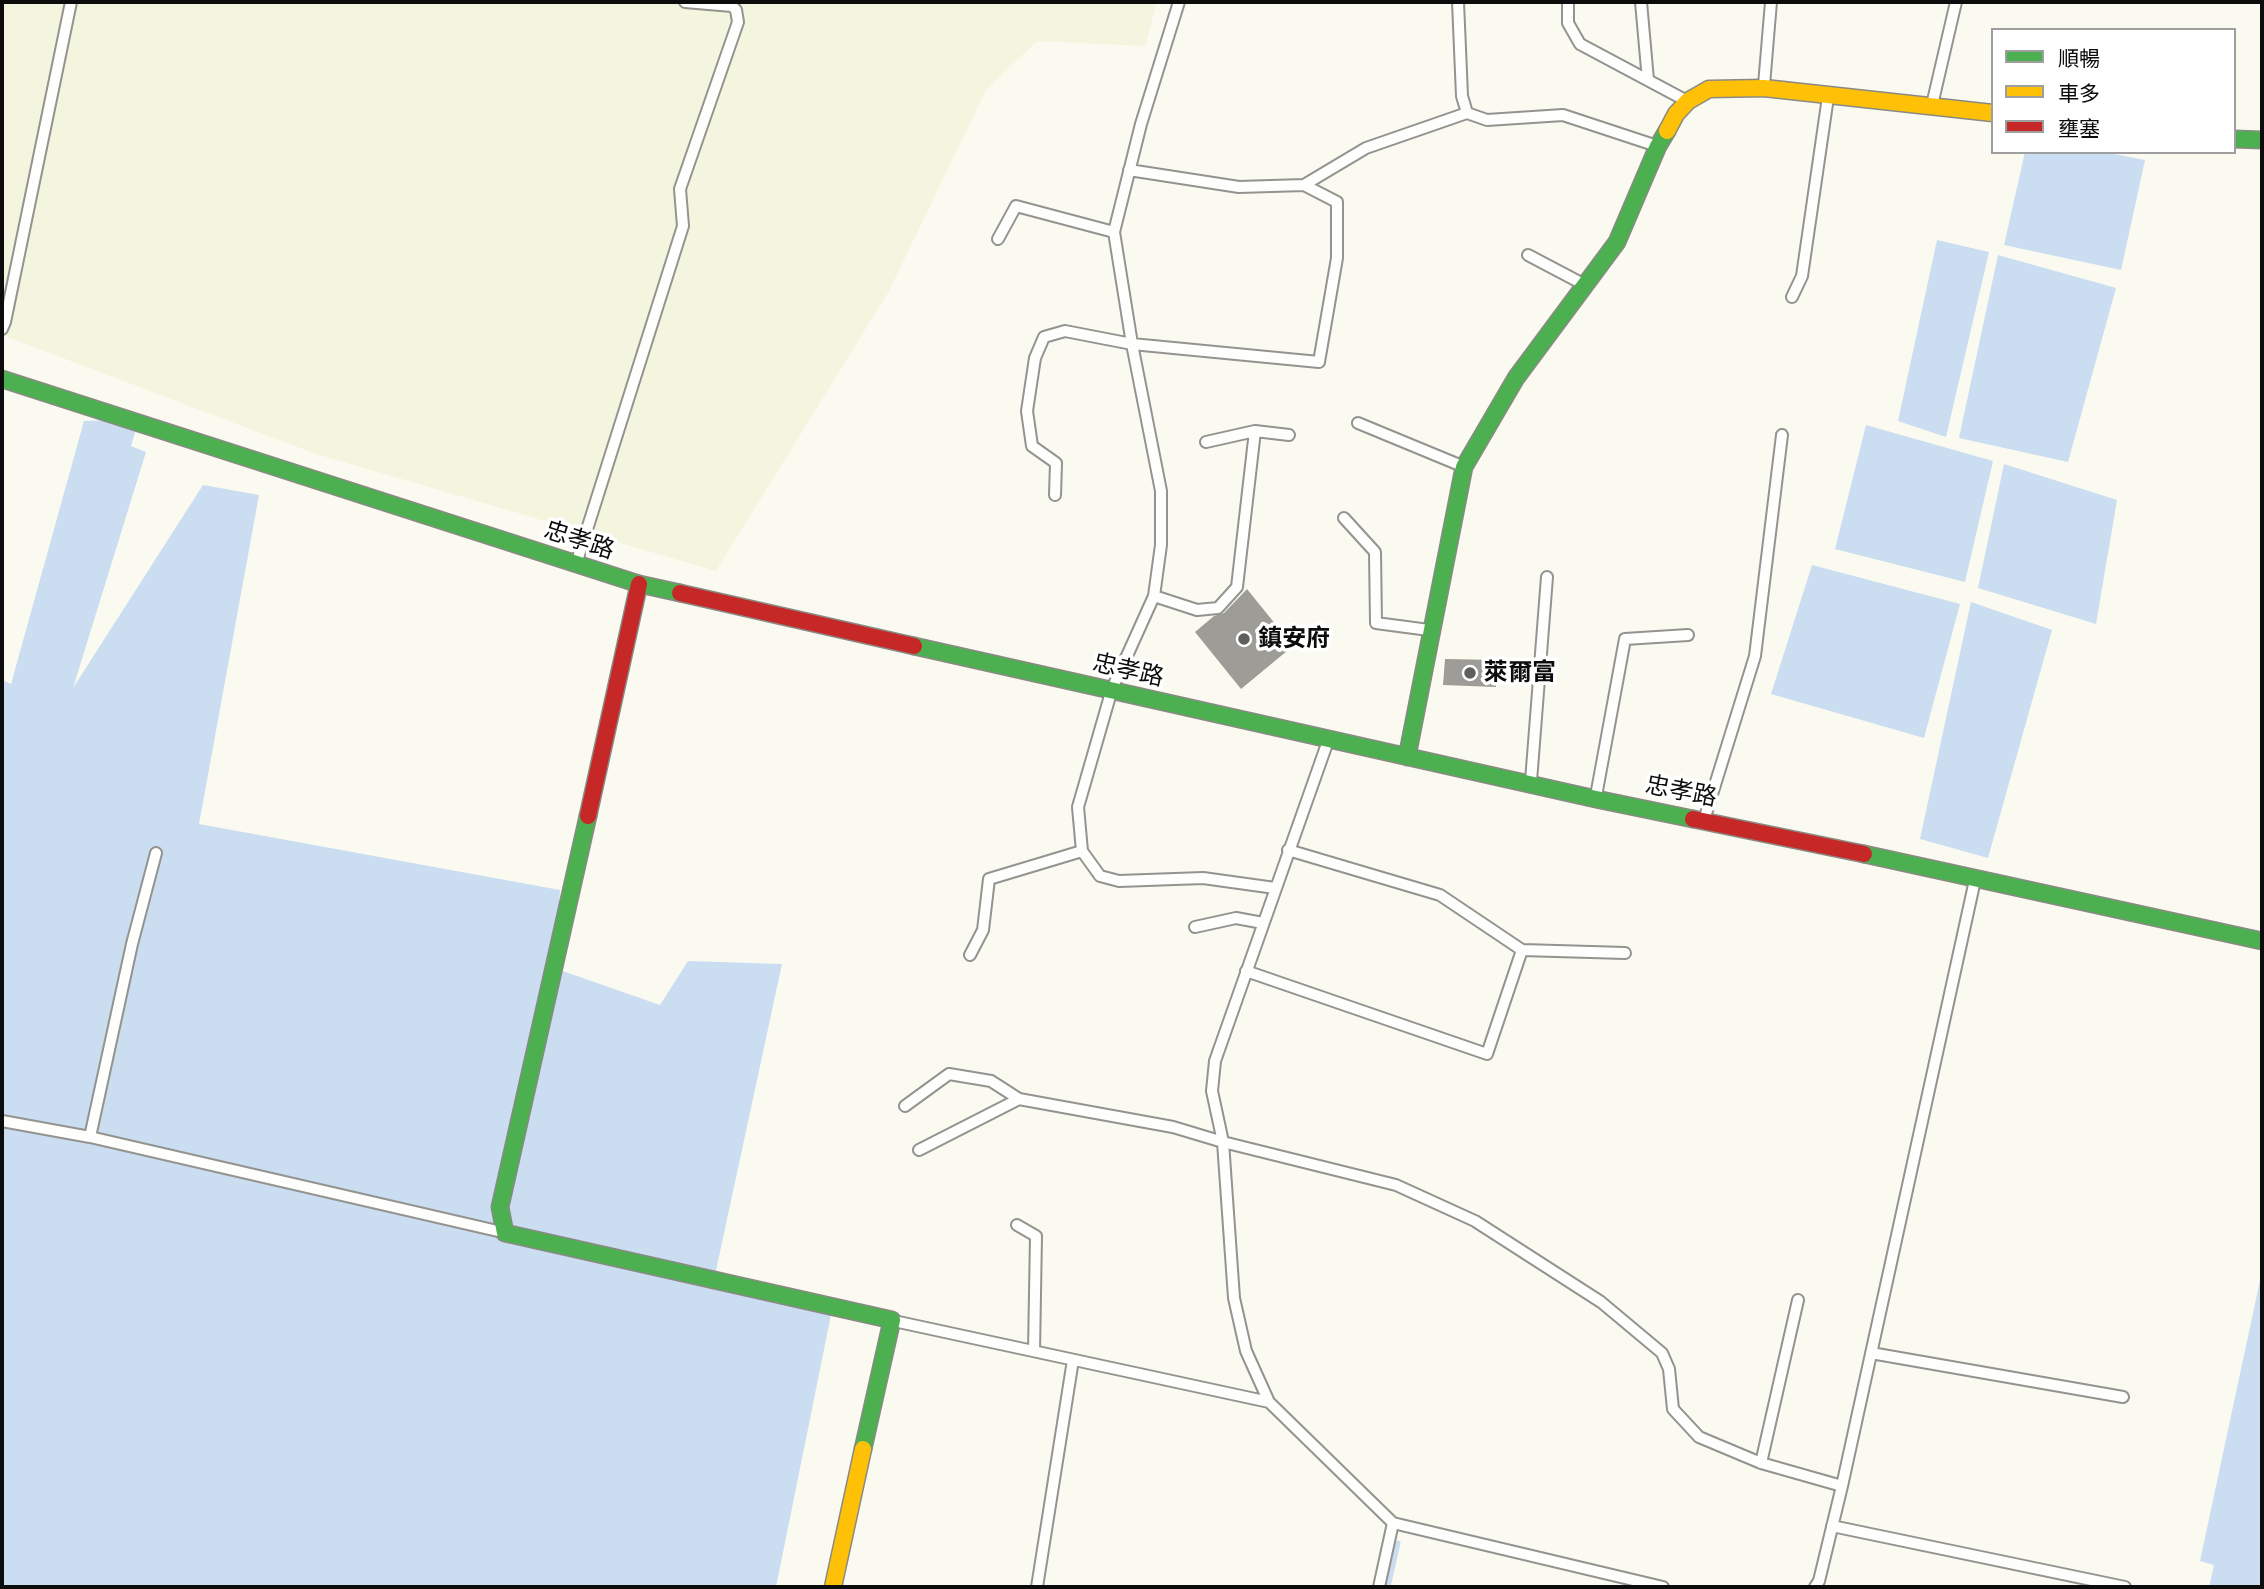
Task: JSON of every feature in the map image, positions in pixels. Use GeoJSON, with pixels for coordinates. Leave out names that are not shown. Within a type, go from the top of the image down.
{"type":"FeatureCollection","features":[{"type":"Feature","properties":{"kind":"street"},"geometry":{"type":"LineString","coordinates":[[1407,757],[1464,467],[1517,378],[1617,242],[1658,146],[1676,114],[1688,101],[1709,89],[1764,88],[1991,113]]}},
{"type":"Feature","properties":{"kind":"street"},"geometry":{"type":"LineString","coordinates":[[2236,139],[2262,140]]}},
{"type":"Feature","properties":{"kind":"street","name":"忠孝路"},"geometry":{"type":"LineString","coordinates":[[2,379],[639,584],[1596,799],[1976,877],[2262,941]]}},
{"type":"Feature","properties":{"kind":"street"},"geometry":{"type":"LineString","coordinates":[[639,584],[500,1208],[505,1233],[892,1320],[833,1587]]}},
{"type":"Feature","properties":{"kind":"lane"},"geometry":{"type":"LineString","coordinates":[[2,329],[71,2]]}},
{"type":"Feature","properties":{"kind":"lane"},"geometry":{"type":"LineString","coordinates":[[576,565],[683,226],[681,189],[737,22],[736,9],[732,6],[685,2]]}},
{"type":"Feature","properties":{"kind":"lane"},"geometry":{"type":"LineString","coordinates":[[1179,2],[1141,124],[1114,232],[1132,344],[1161,491],[1161,545],[1154,596],[1112,689],[1078,807],[1082,851],[1100,876],[1119,881],[1203,878],[1275,888]]}},
{"type":"Feature","properties":{"kind":"lane"},"geometry":{"type":"LineString","coordinates":[[1458,2],[1462,96],[1467,113]]}},
{"type":"Feature","properties":{"kind":"lane"},"geometry":{"type":"LineString","coordinates":[[1568,2],[1568,23],[1580,44],[1688,101]]}},
{"type":"Feature","properties":{"kind":"lane"},"geometry":{"type":"LineString","coordinates":[[1641,2],[1648,80]]}},
{"type":"Feature","properties":{"kind":"lane"},"geometry":{"type":"LineString","coordinates":[[1764,88],[1770,2]]}},
{"type":"Feature","properties":{"kind":"lane"},"geometry":{"type":"LineString","coordinates":[[1932,106],[1956,2]]}},
{"type":"Feature","properties":{"kind":"lane"},"geometry":{"type":"LineString","coordinates":[[1792,297],[1802,276],[1829,96]]}},
{"type":"Feature","properties":{"kind":"lane"},"geometry":{"type":"LineString","coordinates":[[1304,186],[1366,148],[1467,113],[1487,120],[1563,116],[1658,146]]}},
{"type":"Feature","properties":{"kind":"lane"},"geometry":{"type":"LineString","coordinates":[[1055,495],[1056,463],[1032,446],[1027,411],[1035,358],[1044,337],[1065,331],[1132,344],[1319,362],[1337,258],[1337,202],[1304,186],[1239,187],[1129,170]]}},
{"type":"Feature","properties":{"kind":"lane"},"geometry":{"type":"LineString","coordinates":[[998,239],[1016,206],[1114,232]]}},
{"type":"Feature","properties":{"kind":"lane"},"geometry":{"type":"LineString","coordinates":[[1528,255],[1585,285]]}},
{"type":"Feature","properties":{"kind":"lane"},"geometry":{"type":"LineString","coordinates":[[1358,423],[1464,467]]}},
{"type":"Feature","properties":{"kind":"lane"},"geometry":{"type":"LineString","coordinates":[[1154,596],[1198,610],[1218,608],[1237,587],[1255,431]]}},
{"type":"Feature","properties":{"kind":"lane"},"geometry":{"type":"LineString","coordinates":[[1206,442],[1255,431],[1289,435]]}},
{"type":"Feature","properties":{"kind":"lane"},"geometry":{"type":"LineString","coordinates":[[1704,820],[1755,656],[1782,435]]}},
{"type":"Feature","properties":{"kind":"lane"},"geometry":{"type":"LineString","coordinates":[[1343,519],[1375,552],[1376,622],[1432,631]]}},
{"type":"Feature","properties":{"kind":"lane"},"geometry":{"type":"LineString","coordinates":[[1531,784],[1547,577]]}},
{"type":"Feature","properties":{"kind":"lane"},"geometry":{"type":"LineString","coordinates":[[1596,799],[1625,639],[1688,635]]}},
{"type":"Feature","properties":{"kind":"lane"},"geometry":{"type":"LineString","coordinates":[[1329,738],[1215,1061],[1212,1091],[1223,1142],[1234,1298],[1246,1351],[1269,1402],[1393,1523],[1663,1587]]}},
{"type":"Feature","properties":{"kind":"lane"},"geometry":{"type":"LineString","coordinates":[[1288,850],[1440,895],[1522,950],[1625,953]]}},
{"type":"Feature","properties":{"kind":"lane"},"geometry":{"type":"LineString","coordinates":[[970,955],[983,930],[989,879],[1082,851]]}},
{"type":"Feature","properties":{"kind":"lane"},"geometry":{"type":"LineString","coordinates":[[90,1137],[132,944],[156,853]]}},
{"type":"Feature","properties":{"kind":"lane"},"geometry":{"type":"LineString","coordinates":[[1815,1587],[1819,1581],[1842,1486],[1976,877]]}},
{"type":"Feature","properties":{"kind":"lane"},"geometry":{"type":"LineString","coordinates":[[1195,927],[1236,918],[1263,923]]}},
{"type":"Feature","properties":{"kind":"lane"},"geometry":{"type":"LineString","coordinates":[[1246,971],[1487,1054],[1522,950]]}},
{"type":"Feature","properties":{"kind":"lane"},"geometry":{"type":"LineString","coordinates":[[905,1107],[949,1074],[992,1082],[1019,1099],[1173,1127],[1396,1185],[1475,1221],[1601,1302],[1652,1344],[1662,1353],[1669,1369],[1673,1409],[1699,1437],[1761,1463],[1842,1486]]}},
{"type":"Feature","properties":{"kind":"lane"},"geometry":{"type":"LineString","coordinates":[[919,1150],[1019,1099]]}},
{"type":"Feature","properties":{"kind":"lane"},"geometry":{"type":"LineString","coordinates":[[2,1121],[90,1137],[505,1233]]}},
{"type":"Feature","properties":{"kind":"lane"},"geometry":{"type":"LineString","coordinates":[[1017,1225],[1036,1236],[1034,1351]]}},
{"type":"Feature","properties":{"kind":"lane"},"geometry":{"type":"LineString","coordinates":[[1761,1463],[1798,1300]]}},
{"type":"Feature","properties":{"kind":"lane"},"geometry":{"type":"LineString","coordinates":[[892,1320],[1269,1402]]}},
{"type":"Feature","properties":{"kind":"lane"},"geometry":{"type":"LineString","coordinates":[[1871,1353],[2123,1397]]}},
{"type":"Feature","properties":{"kind":"lane"},"geometry":{"type":"LineString","coordinates":[[1037,1587],[1073,1360]]}},
{"type":"Feature","properties":{"kind":"lane"},"geometry":{"type":"LineString","coordinates":[[1379,1587],[1393,1523]]}},
{"type":"Feature","properties":{"kind":"lane"},"geometry":{"type":"LineString","coordinates":[[1832,1526],[2125,1587]]}},
{"type":"Feature","properties":{"kind":"green space"},"geometry":{"type":"Polygon","coordinates":[[[2,2],[1157,2],[1145,46],[1037,41],[986,90],[889,291],[716,571],[316,454],[2,335],[2,2]]]}},
{"type":"Feature","properties":{"kind":"water"},"geometry":{"type":"Polygon","coordinates":[[[2025,154],[2114,154],[2145,160],[2121,270],[2004,245],[2025,154]]]}},
{"type":"Feature","properties":{"kind":"water"},"geometry":{"type":"Polygon","coordinates":[[[1937,240],[1989,252],[1946,437],[1898,421],[1937,240]]]}},
{"type":"Feature","properties":{"kind":"water"},"geometry":{"type":"Polygon","coordinates":[[[1998,255],[2116,288],[2068,462],[1959,438],[1998,255]]]}},
{"type":"Feature","properties":{"kind":"water"},"geometry":{"type":"Polygon","coordinates":[[[139,419],[131,446],[146,452],[73,688],[203,485],[259,495],[199,824],[560,890],[554,968],[660,1005],[688,961],[782,964],[715,1275],[833,1305],[776,1587],[2,1587],[2,680],[11,684],[84,421],[139,419]]]}},
{"type":"Feature","properties":{"kind":"water"},"geometry":{"type":"Polygon","coordinates":[[[1866,425],[1993,461],[1965,582],[1835,549],[1866,425]]]}},
{"type":"Feature","properties":{"kind":"water"},"geometry":{"type":"Polygon","coordinates":[[[2004,464],[2117,500],[2096,624],[1978,588],[2004,464]]]}},
{"type":"Feature","properties":{"kind":"water"},"geometry":{"type":"Polygon","coordinates":[[[1812,565],[1960,604],[1924,738],[1771,694],[1812,565]]]}},
{"type":"Feature","properties":{"kind":"water"},"geometry":{"type":"Polygon","coordinates":[[[1971,602],[2052,630],[1988,858],[1920,839],[1971,602]]]}},
{"type":"Feature","properties":{"kind":"water"},"geometry":{"type":"Polygon","coordinates":[[[2262,1271],[2262,1587],[2209,1587],[2214,1565],[2200,1561],[2262,1271]]]}},
{"type":"Feature","properties":{"kind":"building","name":"鎮安府"},"geometry":{"type":"Polygon","coordinates":[[[1247,589],[1293,646],[1241,689],[1195,632],[1214,616],[1224,613],[1247,589]]]}},
{"type":"Feature","properties":{"kind":"building","name":"萊爾富"},"geometry":{"type":"Polygon","coordinates":[[[1445,659],[1497,660],[1496,687],[1443,685],[1445,659]]]}},
{"type":"Feature","properties":{"kind":"waterway"},"geometry":{"type":"LineString","coordinates":[[1388,1587],[1398,1543]]}},
{"type":"Feature","properties":{"kind":"traffic: fast"},"geometry":{"type":"LineString","coordinates":[[1407,757],[1464,467],[1516,378],[1617,242],[1667,131]]}},
{"type":"Feature","properties":{"kind":"traffic: fast"},"geometry":{"type":"LineString","coordinates":[[2236,139],[2262,140]]}},
{"type":"Feature","properties":{"kind":"traffic: fast"},"geometry":{"type":"LineString","coordinates":[[2,379],[639,584],[680,593]]}},
{"type":"Feature","properties":{"kind":"traffic: fast"},"geometry":{"type":"LineString","coordinates":[[914,646],[1693,819]]}},
{"type":"Feature","properties":{"kind":"traffic: fast"},"geometry":{"type":"LineString","coordinates":[[588,816],[500,1207],[505,1233],[892,1320],[863,1449]]}},
{"type":"Feature","properties":{"kind":"traffic: fast"},"geometry":{"type":"LineString","coordinates":[[1864,854],[2262,941]]}},
{"type":"Feature","properties":{"kind":"traffic: slow"},"geometry":{"type":"LineString","coordinates":[[1667,131],[1676,114],[1688,101],[1709,89],[1764,88],[1991,113]]}},
{"type":"Feature","properties":{"kind":"traffic: slow"},"geometry":{"type":"LineString","coordinates":[[833,1587],[863,1449]]}},
{"type":"Feature","properties":{"kind":"traffic: jam"},"geometry":{"type":"LineString","coordinates":[[588,816],[639,584]]}},
{"type":"Feature","properties":{"kind":"traffic: jam"},"geometry":{"type":"LineString","coordinates":[[680,593],[914,646]]}},
{"type":"Feature","properties":{"kind":"traffic: jam"},"geometry":{"type":"LineString","coordinates":[[1693,819],[1864,854]]}},
{"type":"Feature","properties":{"kind":"place","name":"鎮安府"},"geometry":{"type":"Point","coordinates":[1244,639]}},
{"type":"Feature","properties":{"kind":"place","name":"萊爾富"},"geometry":{"type":"Point","coordinates":[1470,673]}}]}
